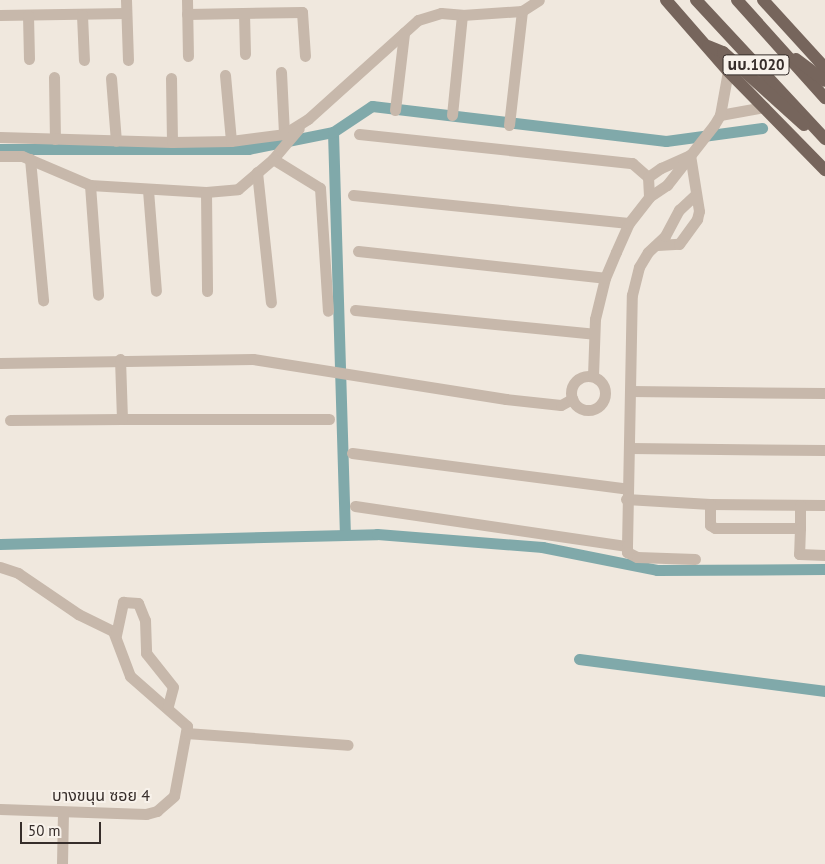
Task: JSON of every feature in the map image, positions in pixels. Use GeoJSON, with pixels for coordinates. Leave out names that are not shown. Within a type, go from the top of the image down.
{"type":"FeatureCollection","features":[{"type":"Feature","properties":{"kind":"main road","name":"นบ.1020"},"geometry":{"type":"LineString","coordinates":[[666,0],[728,71],[825,170]]}},
{"type":"Feature","properties":{"kind":"main road","name":"นบ.1020"},"geometry":{"type":"LineString","coordinates":[[696,0],[825,139]]}},
{"type":"Feature","properties":{"kind":"main road","name":"นบ.1020"},"geometry":{"type":"LineString","coordinates":[[737,0],[825,98]]}},
{"type":"Feature","properties":{"kind":"main road","name":"นบ.1020"},"geometry":{"type":"LineString","coordinates":[[763,0],[825,68]]}},
{"type":"Feature","properties":{"kind":"main road"},"geometry":{"type":"LineString","coordinates":[[706,46],[723,52],[789,115],[815,130]]}},
{"type":"Feature","properties":{"kind":"main road"},"geometry":{"type":"LineString","coordinates":[[779,48],[825,81]]}},
{"type":"Feature","properties":{"kind":"street"},"geometry":{"type":"LineString","coordinates":[[126,0],[128,60]]}},
{"type":"Feature","properties":{"kind":"street"},"geometry":{"type":"LineString","coordinates":[[186,0],[188,56]]}},
{"type":"Feature","properties":{"kind":"street"},"geometry":{"type":"LineString","coordinates":[[0,156],[22,156],[90,185],[206,192],[238,188],[273,159],[308,119],[418,20],[442,13],[462,15],[522,11],[539,0]]}},
{"type":"Feature","properties":{"kind":"street"},"geometry":{"type":"LineString","coordinates":[[509,125],[522,11]]}},
{"type":"Feature","properties":{"kind":"street"},"geometry":{"type":"LineString","coordinates":[[187,14],[302,12],[305,56]]}},
{"type":"Feature","properties":{"kind":"street"},"geometry":{"type":"LineString","coordinates":[[0,16],[126,13]]}},
{"type":"Feature","properties":{"kind":"street"},"geometry":{"type":"LineString","coordinates":[[244,13],[245,54]]}},
{"type":"Feature","properties":{"kind":"street"},"geometry":{"type":"LineString","coordinates":[[82,14],[84,60]]}},
{"type":"Feature","properties":{"kind":"street"},"geometry":{"type":"LineString","coordinates":[[28,15],[29,59]]}},
{"type":"Feature","properties":{"kind":"street"},"geometry":{"type":"LineString","coordinates":[[452,115],[462,15]]}},
{"type":"Feature","properties":{"kind":"street"},"geometry":{"type":"LineString","coordinates":[[395,110],[404,34]]}},
{"type":"Feature","properties":{"kind":"street"},"geometry":{"type":"LineString","coordinates":[[593,376],[594,334],[605,278],[629,223],[649,197],[667,185],[720,115],[728,71]]}},
{"type":"Feature","properties":{"kind":"street"},"geometry":{"type":"LineString","coordinates":[[282,72],[284,134]]}},
{"type":"Feature","properties":{"kind":"street"},"geometry":{"type":"LineString","coordinates":[[225,75],[232,140]]}},
{"type":"Feature","properties":{"kind":"street"},"geometry":{"type":"LineString","coordinates":[[54,77],[56,139]]}},
{"type":"Feature","properties":{"kind":"street"},"geometry":{"type":"LineString","coordinates":[[112,78],[116,141]]}},
{"type":"Feature","properties":{"kind":"street"},"geometry":{"type":"LineString","coordinates":[[171,78],[172,142]]}},
{"type":"Feature","properties":{"kind":"street"},"geometry":{"type":"LineString","coordinates":[[720,115],[764,107]]}},
{"type":"Feature","properties":{"kind":"street"},"geometry":{"type":"LineString","coordinates":[[0,129],[0,136],[172,142],[232,140],[284,134],[308,119]]}},
{"type":"Feature","properties":{"kind":"street"},"geometry":{"type":"LineString","coordinates":[[359,134],[632,163],[648,178],[649,197]]}},
{"type":"Feature","properties":{"kind":"street"},"geometry":{"type":"LineString","coordinates":[[648,178],[661,168],[690,155]]}},
{"type":"Feature","properties":{"kind":"street"},"geometry":{"type":"LineString","coordinates":[[658,245],[679,244],[690,232],[699,211],[690,155]]}},
{"type":"Feature","properties":{"kind":"street"},"geometry":{"type":"LineString","coordinates":[[30,159],[43,300]]}},
{"type":"Feature","properties":{"kind":"street"},"geometry":{"type":"LineString","coordinates":[[273,159],[320,188],[328,310]]}},
{"type":"Feature","properties":{"kind":"street"},"geometry":{"type":"LineString","coordinates":[[258,172],[271,302]]}},
{"type":"Feature","properties":{"kind":"street"},"geometry":{"type":"LineString","coordinates":[[90,185],[98,295]]}},
{"type":"Feature","properties":{"kind":"street"},"geometry":{"type":"LineString","coordinates":[[148,190],[156,291]]}},
{"type":"Feature","properties":{"kind":"street"},"geometry":{"type":"LineString","coordinates":[[206,192],[207,291]]}},
{"type":"Feature","properties":{"kind":"street"},"geometry":{"type":"LineString","coordinates":[[695,559],[637,557],[627,552],[626,546],[630,448],[630,304],[639,267],[648,252],[658,245],[679,210],[696,194]]}},
{"type":"Feature","properties":{"kind":"street"},"geometry":{"type":"LineString","coordinates":[[353,195],[629,223]]}},
{"type":"Feature","properties":{"kind":"street"},"geometry":{"type":"LineString","coordinates":[[358,251],[605,278]]}},
{"type":"Feature","properties":{"kind":"street"},"geometry":{"type":"LineString","coordinates":[[355,310],[594,334]]}},
{"type":"Feature","properties":{"kind":"street"},"geometry":{"type":"LineString","coordinates":[[0,363],[120,359],[253,360],[359,378],[561,405],[572,399]]}},
{"type":"Feature","properties":{"kind":"street"},"geometry":{"type":"LineString","coordinates":[[120,359],[122,419]]}},
{"type":"Feature","properties":{"kind":"street"},"geometry":{"type":"LineString","coordinates":[[584,376],[593,376],[604,387],[604,402],[591,410],[576,406],[572,399],[574,383],[584,376]]}},
{"type":"Feature","properties":{"kind":"street"},"geometry":{"type":"LineString","coordinates":[[630,391],[825,393]]}},
{"type":"Feature","properties":{"kind":"street"},"geometry":{"type":"LineString","coordinates":[[10,420],[329,420]]}},
{"type":"Feature","properties":{"kind":"street"},"geometry":{"type":"LineString","coordinates":[[630,448],[825,450]]}},
{"type":"Feature","properties":{"kind":"street"},"geometry":{"type":"LineString","coordinates":[[352,453],[627,494],[710,504],[825,505]]}},
{"type":"Feature","properties":{"kind":"street"},"geometry":{"type":"LineString","coordinates":[[710,504],[712,527],[800,528]]}},
{"type":"Feature","properties":{"kind":"street"},"geometry":{"type":"LineString","coordinates":[[800,505],[799,554],[825,555]]}},
{"type":"Feature","properties":{"kind":"street"},"geometry":{"type":"LineString","coordinates":[[355,506],[626,546]]}},
{"type":"Feature","properties":{"kind":"street"},"geometry":{"type":"LineString","coordinates":[[0,567],[24,577],[78,614],[116,635]]}},
{"type":"Feature","properties":{"kind":"street"},"geometry":{"type":"LineString","coordinates":[[168,706],[173,687],[146,653],[145,620],[138,603],[123,602],[116,635],[130,676],[186,723],[186,734],[348,745]]}},
{"type":"Feature","properties":{"kind":"street","name":"บางขนุน ซอย 4"},"geometry":{"type":"LineString","coordinates":[[0,810],[146,814],[165,807],[174,796],[180,776],[186,734]]}},
{"type":"Feature","properties":{"kind":"street"},"geometry":{"type":"LineString","coordinates":[[62,864],[63,812]]}},
{"type":"Feature","properties":{"kind":"waterway"},"geometry":{"type":"LineString","coordinates":[[0,149],[248,149],[333,132],[372,106],[666,141],[762,128]]}},
{"type":"Feature","properties":{"kind":"waterway"},"geometry":{"type":"LineString","coordinates":[[333,132],[345,535]]}},
{"type":"Feature","properties":{"kind":"waterway"},"geometry":{"type":"LineString","coordinates":[[0,544],[377,534],[542,547],[657,570],[825,569]]}},
{"type":"Feature","properties":{"kind":"waterway"},"geometry":{"type":"LineString","coordinates":[[579,659],[825,691]]}}]}
